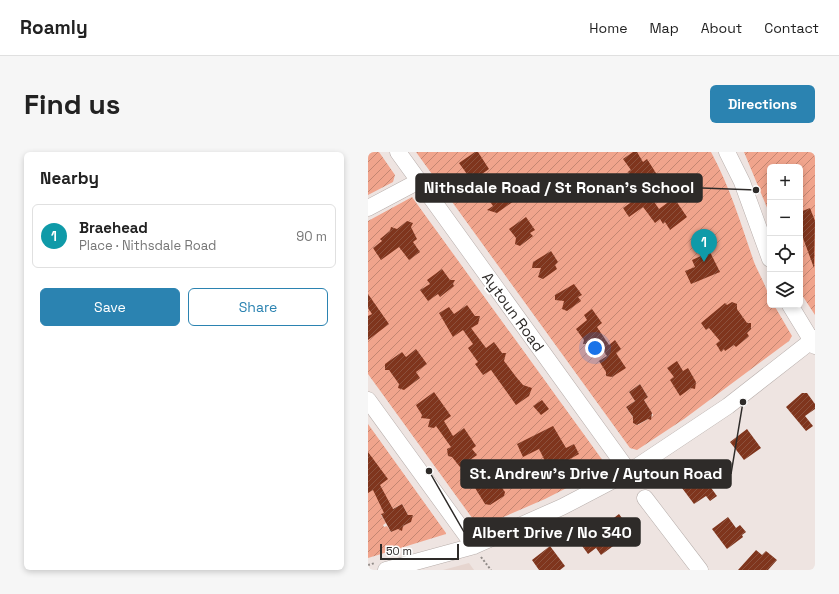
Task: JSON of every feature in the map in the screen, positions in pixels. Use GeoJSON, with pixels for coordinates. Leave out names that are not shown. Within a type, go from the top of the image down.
{"type":"FeatureCollection","features":[{"type":"Feature","properties":{"kind":"street","name":"Aytoun Road"},"geometry":{"type":"LineString","coordinates":[[398,152],[629,472]]}},
{"type":"Feature","properties":{"kind":"street"},"geometry":{"type":"LineString","coordinates":[[727,152],[742,182],[767,251]]}},
{"type":"Feature","properties":{"kind":"street"},"geometry":{"type":"LineString","coordinates":[[368,208],[419,181]]}},
{"type":"Feature","properties":{"kind":"street"},"geometry":{"type":"LineString","coordinates":[[381,566],[474,546],[568,504],[629,472],[728,406],[814,342],[792,308]]}},
{"type":"Feature","properties":{"kind":"street"},"geometry":{"type":"LineString","coordinates":[[368,400],[474,546]]}},
{"type":"Feature","properties":{"kind":"street"},"geometry":{"type":"LineString","coordinates":[[645,498],[700,570]]}},
{"type":"Feature","properties":{"kind":"path"},"geometry":{"type":"LineString","coordinates":[[474,546],[491,570]]}},
{"type":"Feature","properties":{"kind":"path"},"geometry":{"type":"LineString","coordinates":[[368,565],[381,566]]}},
{"type":"Feature","properties":{"kind":"shaded area"},"geometry":{"type":"Polygon","coordinates":[[[368,152],[379,152],[395,175],[393,182],[368,195],[368,152]]]}},
{"type":"Feature","properties":{"kind":"shaded area"},"geometry":{"type":"Polygon","coordinates":[[[416,152],[711,152],[730,192],[754,262],[767,292],[767,308],[776,308],[792,336],[789,341],[684,419],[637,450],[630,448],[416,152]],[[640,384],[629,392],[635,401],[626,407],[634,419],[633,423],[638,425],[650,419],[653,415],[644,400],[648,397],[640,384]]]}},
{"type":"Feature","properties":{"kind":"shaded area"},"geometry":{"type":"Polygon","coordinates":[[[744,152],[815,152],[815,315],[803,297],[803,164],[767,164],[767,208],[744,152]]]}},
{"type":"Feature","properties":{"kind":"shaded area"},"geometry":{"type":"Polygon","coordinates":[[[412,197],[606,465],[604,469],[545,499],[485,525],[475,522],[368,374],[368,221],[412,197]]]}},
{"type":"Feature","properties":{"kind":"shaded area"},"geometry":{"type":"Polygon","coordinates":[[[368,424],[446,534],[368,558],[368,424]],[[402,504],[381,515],[386,523],[383,525],[384,527],[387,526],[391,532],[411,522],[410,515],[408,515],[402,504]]]}},
{"type":"Feature","properties":{"kind":"shaded area"},"geometry":{"type":"Polygon","coordinates":[[[469,563],[474,570],[443,570],[469,563]]]}},
{"type":"Feature","properties":{"kind":"building"},"geometry":{"type":"Polygon","coordinates":[[[475,152],[478,152],[489,169],[472,181],[459,163],[475,152]]]}},
{"type":"Feature","properties":{"kind":"building"},"geometry":{"type":"Polygon","coordinates":[[[633,152],[637,152],[643,162],[647,159],[663,184],[649,194],[659,209],[674,198],[687,217],[670,230],[665,222],[663,224],[660,219],[655,223],[643,207],[629,217],[623,208],[640,196],[635,189],[638,187],[628,172],[631,170],[623,159],[633,152]]]}},
{"type":"Feature","properties":{"kind":"building"},"geometry":{"type":"Polygon","coordinates":[[[504,183],[513,196],[511,197],[514,201],[497,213],[487,210],[493,206],[486,196],[504,183]]]}},
{"type":"Feature","properties":{"kind":"building"},"geometry":{"type":"Polygon","coordinates":[[[810,208],[815,221],[814,268],[803,238],[803,211],[810,208]]]}},
{"type":"Feature","properties":{"kind":"building"},"geometry":{"type":"Polygon","coordinates":[[[526,217],[535,230],[530,233],[533,236],[520,246],[515,244],[516,238],[509,229],[526,217]]]}},
{"type":"Feature","properties":{"kind":"building"},"geometry":{"type":"Polygon","coordinates":[[[407,221],[413,223],[411,227],[417,239],[413,242],[420,252],[409,260],[399,247],[381,260],[373,248],[382,241],[380,239],[390,231],[391,227],[397,229],[407,221]]]}},
{"type":"Feature","properties":{"kind":"building"},"geometry":{"type":"Polygon","coordinates":[[[704,240],[720,272],[691,284],[685,271],[695,267],[692,260],[701,256],[696,245],[704,240]]]}},
{"type":"Feature","properties":{"kind":"building"},"geometry":{"type":"Polygon","coordinates":[[[551,251],[558,262],[555,265],[557,269],[543,279],[538,277],[541,268],[532,268],[533,262],[551,251]]]}},
{"type":"Feature","properties":{"kind":"building"},"geometry":{"type":"Polygon","coordinates":[[[442,269],[450,280],[455,280],[453,284],[454,286],[440,297],[438,294],[428,301],[420,290],[430,284],[427,280],[442,269]]]}},
{"type":"Feature","properties":{"kind":"building"},"geometry":{"type":"Polygon","coordinates":[[[574,284],[582,295],[578,297],[581,301],[567,311],[562,309],[564,301],[555,300],[555,295],[574,284]]]}},
{"type":"Feature","properties":{"kind":"building"},"geometry":{"type":"Polygon","coordinates":[[[368,294],[389,324],[368,340],[368,316],[372,314],[368,308],[368,294]]]}},
{"type":"Feature","properties":{"kind":"building"},"geometry":{"type":"Polygon","coordinates":[[[732,302],[737,304],[737,309],[747,323],[751,323],[751,329],[747,333],[749,336],[736,347],[734,345],[725,351],[724,349],[721,352],[716,344],[720,341],[709,328],[706,330],[701,323],[725,303],[727,305],[732,302]]]}},
{"type":"Feature","properties":{"kind":"building"},"geometry":{"type":"Polygon","coordinates":[[[467,305],[475,316],[480,316],[478,324],[471,328],[486,348],[494,342],[502,353],[506,353],[504,361],[517,378],[523,385],[532,388],[529,396],[516,405],[491,370],[483,375],[475,364],[478,362],[468,348],[473,344],[463,330],[453,337],[439,313],[449,307],[454,314],[467,305]]]}},
{"type":"Feature","properties":{"kind":"building"},"geometry":{"type":"Polygon","coordinates":[[[592,309],[602,323],[597,327],[609,345],[615,340],[621,349],[616,353],[626,368],[612,377],[606,376],[606,372],[599,361],[607,356],[596,340],[590,344],[583,344],[584,340],[576,329],[587,320],[584,315],[592,309]]]}},
{"type":"Feature","properties":{"kind":"building"},"geometry":{"type":"Polygon","coordinates":[[[416,349],[427,364],[416,372],[420,378],[404,390],[398,388],[399,384],[389,370],[385,370],[385,364],[402,352],[406,357],[416,349]]]}},
{"type":"Feature","properties":{"kind":"building"},"geometry":{"type":"Polygon","coordinates":[[[677,361],[683,371],[688,368],[696,382],[695,389],[691,388],[680,396],[670,380],[674,377],[667,368],[677,361]]]}},
{"type":"Feature","properties":{"kind":"building"},"geometry":{"type":"Polygon","coordinates":[[[640,384],[648,397],[644,400],[652,413],[651,420],[648,419],[637,425],[633,423],[633,417],[626,407],[635,401],[629,392],[640,384]]]}},
{"type":"Feature","properties":{"kind":"building"},"geometry":{"type":"Polygon","coordinates":[[[434,392],[451,416],[444,421],[453,436],[464,428],[476,446],[472,449],[477,455],[460,467],[452,457],[448,456],[447,449],[451,447],[436,426],[434,428],[428,427],[430,419],[421,418],[422,415],[416,405],[434,392]]]}},
{"type":"Feature","properties":{"kind":"building"},"geometry":{"type":"Polygon","coordinates":[[[802,393],[807,393],[815,404],[815,409],[805,416],[813,426],[806,431],[786,407],[802,393]]]}},
{"type":"Feature","properties":{"kind":"building"},"geometry":{"type":"Polygon","coordinates":[[[542,400],[549,409],[541,415],[533,406],[542,400]]]}},
{"type":"Feature","properties":{"kind":"building"},"geometry":{"type":"Polygon","coordinates":[[[553,426],[566,448],[574,444],[579,454],[568,460],[567,465],[562,463],[549,469],[539,449],[523,457],[517,444],[553,426]]]}},
{"type":"Feature","properties":{"kind":"building"},"geometry":{"type":"Polygon","coordinates":[[[747,429],[761,448],[744,460],[730,442],[747,429]]]}},
{"type":"Feature","properties":{"kind":"building"},"geometry":{"type":"Polygon","coordinates":[[[368,452],[388,479],[380,485],[393,509],[402,504],[408,515],[413,515],[411,522],[403,526],[402,531],[398,529],[391,532],[381,514],[384,513],[373,490],[368,493],[368,452]]]}},
{"type":"Feature","properties":{"kind":"building"},"geometry":{"type":"Polygon","coordinates":[[[695,466],[717,496],[710,501],[706,496],[694,504],[676,480],[695,466]]]}},
{"type":"Feature","properties":{"kind":"building"},"geometry":{"type":"Polygon","coordinates":[[[496,468],[501,476],[496,479],[505,492],[504,496],[490,505],[485,504],[472,483],[496,468]]]}},
{"type":"Feature","properties":{"kind":"building"},"geometry":{"type":"Polygon","coordinates":[[[619,514],[627,525],[619,531],[624,538],[601,555],[596,548],[588,554],[580,543],[588,538],[586,535],[609,518],[611,520],[619,514]]]}},
{"type":"Feature","properties":{"kind":"building"},"geometry":{"type":"Polygon","coordinates":[[[728,517],[736,528],[740,525],[746,532],[742,535],[743,537],[727,549],[712,529],[728,517]]]}},
{"type":"Feature","properties":{"kind":"building"},"geometry":{"type":"Polygon","coordinates":[[[550,546],[565,566],[560,570],[539,570],[532,560],[550,546]]]}},
{"type":"Feature","properties":{"kind":"building"},"geometry":{"type":"Polygon","coordinates":[[[756,550],[762,555],[766,551],[777,560],[768,570],[738,570],[756,550]]]}},
{"type":"Feature","properties":{"kind":"place","name":"Nithsdale Road / St Ronan's School"},"geometry":{"type":"Point","coordinates":[756,190]}},
{"type":"Feature","properties":{"kind":"place","name":"Braehead"},"geometry":{"type":"Point","coordinates":[704,262]}},
{"type":"Feature","properties":{"kind":"place","name":"St. Andrew's Drive / Aytoun Road"},"geometry":{"type":"Point","coordinates":[743,402]}},
{"type":"Feature","properties":{"kind":"place","name":"Albert Drive / No 340"},"geometry":{"type":"Point","coordinates":[429,471]}}]}
